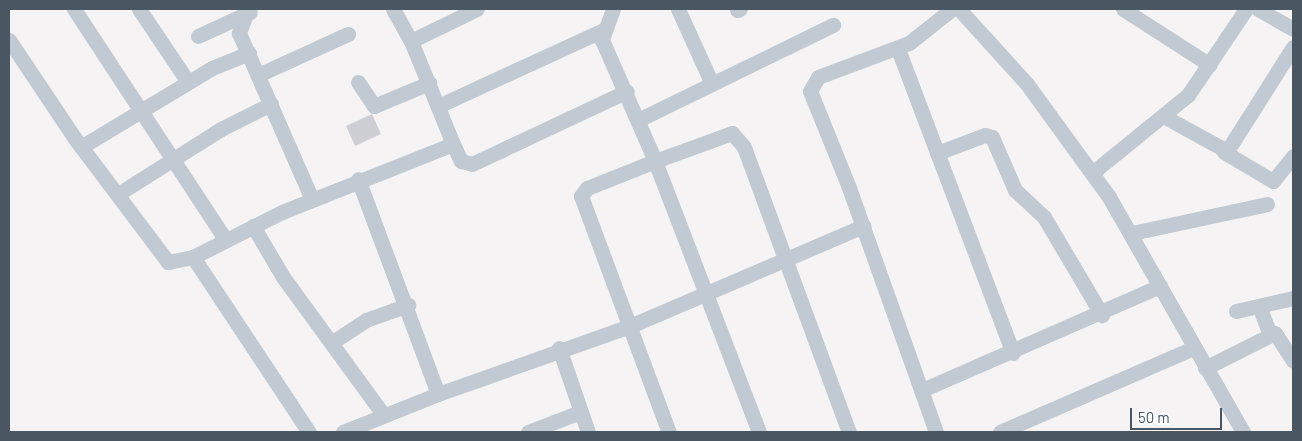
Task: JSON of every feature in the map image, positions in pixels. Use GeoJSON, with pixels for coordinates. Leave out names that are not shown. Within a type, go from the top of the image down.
{"type":"FeatureCollection","features":[{"type":"Feature","properties":{"kind":"street"},"geometry":{"type":"LineString","coordinates":[[74,9],[225,239]]}},
{"type":"Feature","properties":{"kind":"street"},"geometry":{"type":"LineString","coordinates":[[139,9],[188,82]]}},
{"type":"Feature","properties":{"kind":"street"},"geometry":{"type":"LineString","coordinates":[[393,9],[411,41],[463,164],[472,164],[627,91]]}},
{"type":"Feature","properties":{"kind":"street"},"geometry":{"type":"LineString","coordinates":[[411,41],[477,9]]}},
{"type":"Feature","properties":{"kind":"street"},"geometry":{"type":"LineString","coordinates":[[438,106],[603,30],[612,22],[613,9]]}},
{"type":"Feature","properties":{"kind":"street"},"geometry":{"type":"LineString","coordinates":[[678,9],[712,84]]}},
{"type":"Feature","properties":{"kind":"street"},"geometry":{"type":"LineString","coordinates":[[936,432],[863,226],[810,87],[818,77],[898,49],[952,9]]}},
{"type":"Feature","properties":{"kind":"street"},"geometry":{"type":"LineString","coordinates":[[958,9],[1026,84],[1092,173],[1132,233],[1193,348],[1242,432]]}},
{"type":"Feature","properties":{"kind":"street"},"geometry":{"type":"LineString","coordinates":[[1123,9],[1210,65]]}},
{"type":"Feature","properties":{"kind":"street"},"geometry":{"type":"LineString","coordinates":[[1258,9],[1293,29]]}},
{"type":"Feature","properties":{"kind":"street"},"geometry":{"type":"LineString","coordinates":[[198,36],[250,10]]}},
{"type":"Feature","properties":{"kind":"street"},"geometry":{"type":"LineString","coordinates":[[250,10],[239,31],[312,199]]}},
{"type":"Feature","properties":{"kind":"street"},"geometry":{"type":"LineString","coordinates":[[1092,173],[1165,116],[1210,65],[1239,11]]}},
{"type":"Feature","properties":{"kind":"street"},"geometry":{"type":"LineString","coordinates":[[640,120],[833,25]]}},
{"type":"Feature","properties":{"kind":"street"},"geometry":{"type":"LineString","coordinates":[[603,30],[602,40],[640,120],[759,432]]}},
{"type":"Feature","properties":{"kind":"street"},"geometry":{"type":"LineString","coordinates":[[258,76],[348,34]]}},
{"type":"Feature","properties":{"kind":"street"},"geometry":{"type":"LineString","coordinates":[[9,40],[81,147],[168,262],[192,257],[225,239],[358,179],[453,144]]}},
{"type":"Feature","properties":{"kind":"street"},"geometry":{"type":"LineString","coordinates":[[1224,152],[1293,46]]}},
{"type":"Feature","properties":{"kind":"street"},"geometry":{"type":"LineString","coordinates":[[898,49],[1013,353]]}},
{"type":"Feature","properties":{"kind":"street"},"geometry":{"type":"LineString","coordinates":[[81,147],[188,82],[249,53]]}},
{"type":"Feature","properties":{"kind":"street"},"geometry":{"type":"LineString","coordinates":[[358,82],[374,106],[429,83]]}},
{"type":"Feature","properties":{"kind":"street"},"geometry":{"type":"LineString","coordinates":[[118,194],[172,159],[270,104]]}},
{"type":"Feature","properties":{"kind":"street"},"geometry":{"type":"LineString","coordinates":[[1165,116],[1272,181],[1293,156]]}},
{"type":"Feature","properties":{"kind":"street"},"geometry":{"type":"LineString","coordinates":[[669,432],[630,326],[609,280],[581,193],[655,161],[736,134],[849,432]]}},
{"type":"Feature","properties":{"kind":"street"},"geometry":{"type":"LineString","coordinates":[[937,153],[974,138],[992,137],[1016,190],[1044,217],[1102,314]]}},
{"type":"Feature","properties":{"kind":"street"},"geometry":{"type":"LineString","coordinates":[[358,179],[408,305],[438,394]]}},
{"type":"Feature","properties":{"kind":"street"},"geometry":{"type":"LineString","coordinates":[[1132,233],[1267,204]]}},
{"type":"Feature","properties":{"kind":"street"},"geometry":{"type":"LineString","coordinates":[[253,226],[331,343],[383,414]]}},
{"type":"Feature","properties":{"kind":"street"},"geometry":{"type":"LineString","coordinates":[[343,432],[383,414],[559,348],[630,326],[706,291],[863,226]]}},
{"type":"Feature","properties":{"kind":"street"},"geometry":{"type":"LineString","coordinates":[[192,257],[309,432]]}},
{"type":"Feature","properties":{"kind":"street"},"geometry":{"type":"LineString","coordinates":[[922,390],[1013,353],[1160,286]]}},
{"type":"Feature","properties":{"kind":"street"},"geometry":{"type":"LineString","coordinates":[[1236,311],[1293,298]]}},
{"type":"Feature","properties":{"kind":"street"},"geometry":{"type":"LineString","coordinates":[[331,343],[366,320],[408,305]]}},
{"type":"Feature","properties":{"kind":"street"},"geometry":{"type":"LineString","coordinates":[[1259,306],[1270,334]]}},
{"type":"Feature","properties":{"kind":"street"},"geometry":{"type":"LineString","coordinates":[[1205,368],[1270,334],[1278,335],[1292,355]]}},
{"type":"Feature","properties":{"kind":"street"},"geometry":{"type":"LineString","coordinates":[[559,348],[588,432]]}},
{"type":"Feature","properties":{"kind":"street"},"geometry":{"type":"LineString","coordinates":[[1000,432],[1193,348]]}},
{"type":"Feature","properties":{"kind":"street"},"geometry":{"type":"LineString","coordinates":[[528,432],[580,412]]}},
{"type":"Feature","properties":{"kind":"building"},"geometry":{"type":"Polygon","coordinates":[[[372,114],[381,134],[355,146],[346,126],[372,114]]]}}]}
